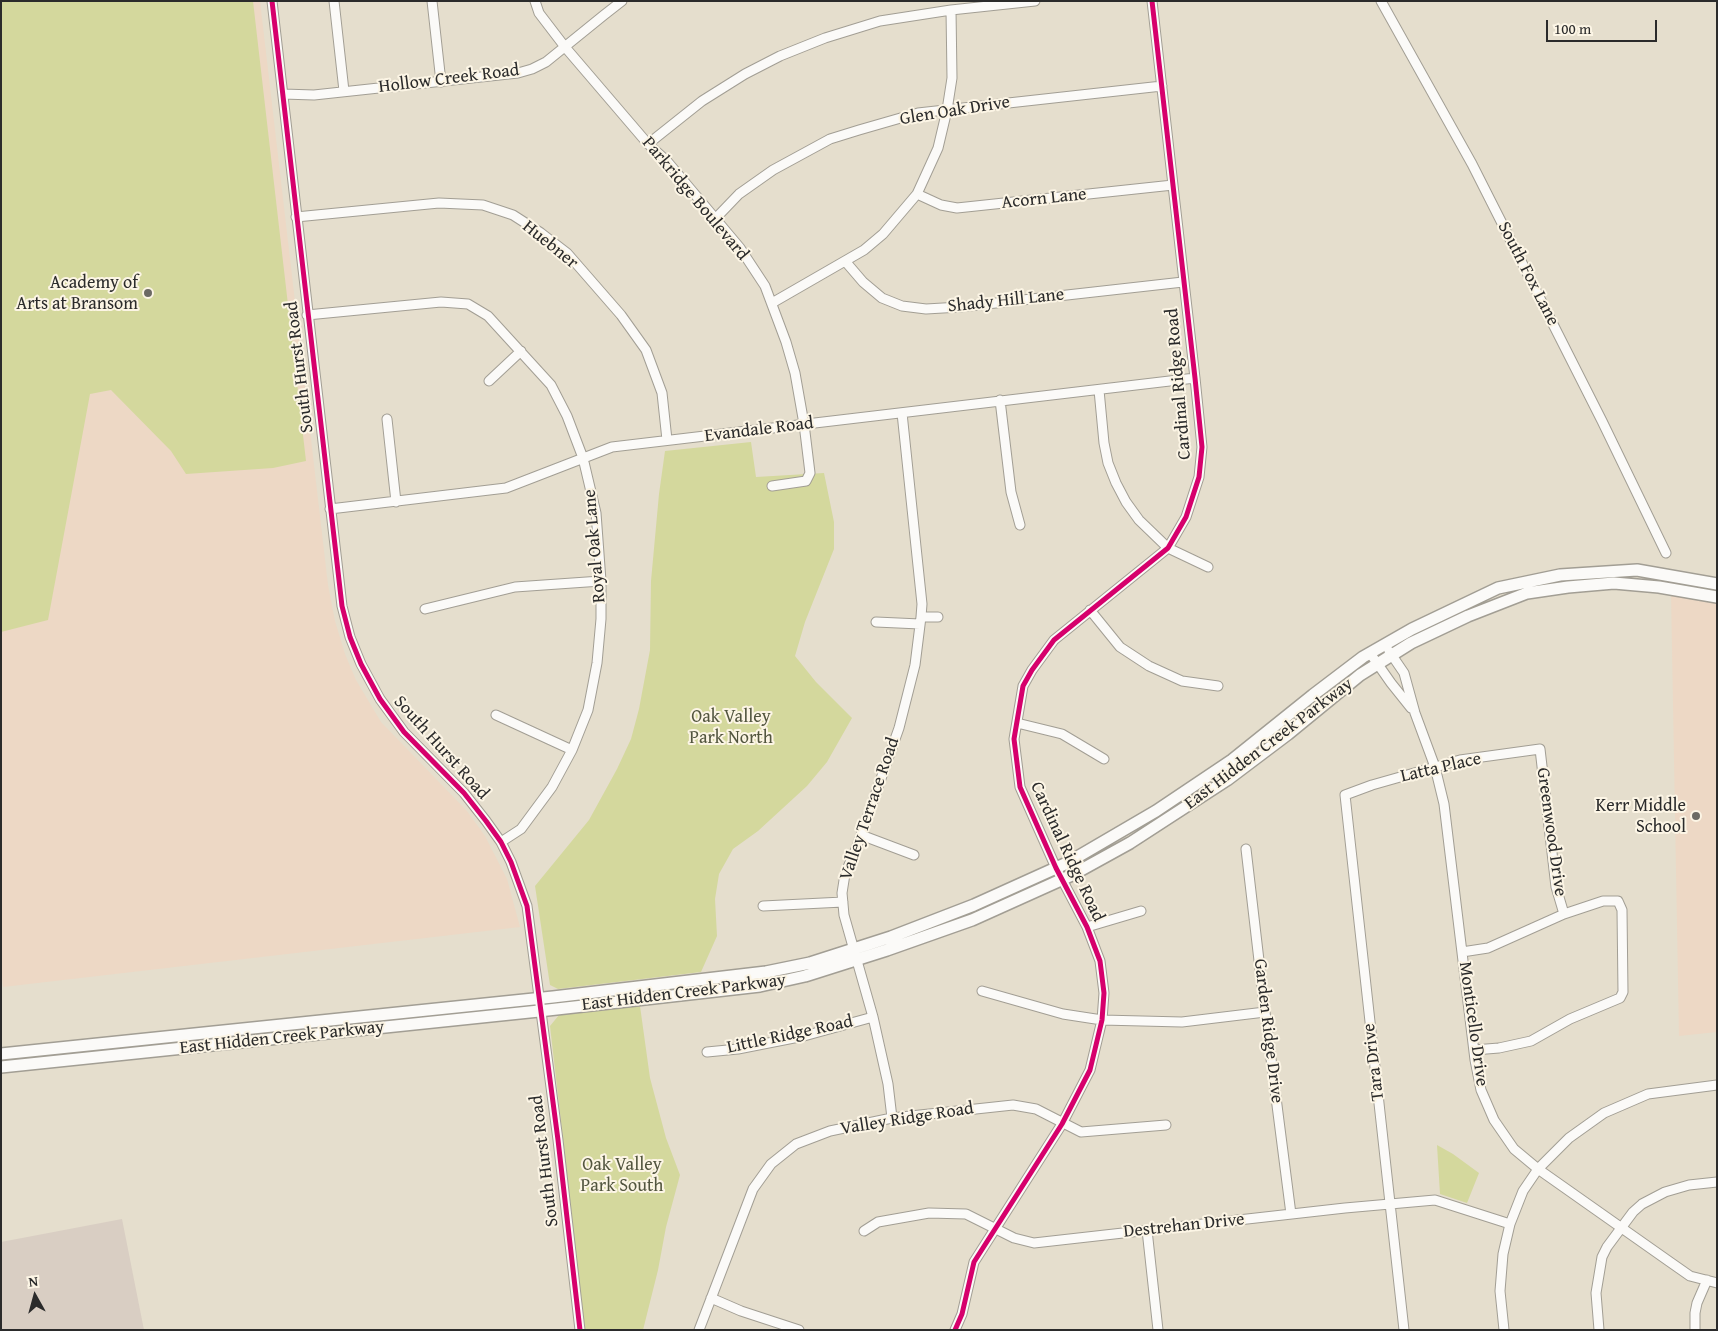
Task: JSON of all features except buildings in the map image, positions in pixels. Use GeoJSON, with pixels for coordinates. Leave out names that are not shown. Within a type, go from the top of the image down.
{"type":"FeatureCollection","features":[{"type":"Feature","properties":{"kind":"main road","name":"East Hidden Creek Parkway"},"geometry":{"type":"LineString","coordinates":[[1,1054],[538,998],[766,972],[856,954],[972,920],[1058,874],[1232,760],[1313,695],[1370,653],[1412,629],[1498,588],[1560,575],[1637,570],[1717,584]]}},
{"type":"Feature","properties":{"kind":"main road","name":"East Hidden Creek Parkway"},"geometry":{"type":"LineString","coordinates":[[1058,874],[1072,875],[1130,843],[1226,780],[1288,734],[1360,676],[1411,642],[1468,616],[1527,593],[1614,583],[1659,587],[1717,598]]}},
{"type":"Feature","properties":{"kind":"main road","name":"East Hidden Creek Parkway"},"geometry":{"type":"LineString","coordinates":[[1,1067],[540,1011],[760,986],[805,976],[856,954]]}},
{"type":"Feature","properties":{"kind":"main road"},"geometry":{"type":"LineString","coordinates":[[1,1049],[32,1047],[43,1050]]}},
{"type":"Feature","properties":{"kind":"street","name":"South Hurst Road"},"geometry":{"type":"LineString","coordinates":[[272,1],[342,606],[350,637],[361,664],[380,699],[391,716],[464,793],[501,842],[527,906],[558,1140],[580,1330]]}},
{"type":"Feature","properties":{"kind":"street"},"geometry":{"type":"LineString","coordinates":[[334,1],[344,91]]}},
{"type":"Feature","properties":{"kind":"street"},"geometry":{"type":"LineString","coordinates":[[432,1],[441,82]]}},
{"type":"Feature","properties":{"kind":"street","name":"Parkridge Boulevard"},"geometry":{"type":"LineString","coordinates":[[535,1],[539,13],[565,47],[648,144],[666,160],[740,248],[764,286],[772,303],[795,372],[810,474],[806,481],[772,486]]}},
{"type":"Feature","properties":{"kind":"street","name":"Hollow Creek Road"},"geometry":{"type":"LineString","coordinates":[[283,94],[314,95],[518,73],[546,62],[622,1]]}},
{"type":"Feature","properties":{"kind":"street"},"geometry":{"type":"LineString","coordinates":[[648,144],[702,101],[745,74],[780,56],[825,38],[880,21],[951,10],[1035,1]]}},
{"type":"Feature","properties":{"kind":"street","name":"Cardinal Ridge Road"},"geometry":{"type":"LineString","coordinates":[[958,1329],[974,1262],[1062,1124],[1090,1070],[1102,1020],[1104,992],[1100,961],[1087,927],[1058,874],[1020,787],[1014,739],[1023,686],[1054,640],[1168,548],[1186,517],[1199,477],[1202,447],[1196,378],[1183,282],[1152,1]]}},
{"type":"Feature","properties":{"kind":"street","name":"South Fox Lane"},"geometry":{"type":"LineString","coordinates":[[1381,1],[1472,164],[1602,421],[1666,553]]}},
{"type":"Feature","properties":{"kind":"street"},"geometry":{"type":"LineString","coordinates":[[772,303],[864,250],[883,234],[917,194],[938,148],[947,110],[952,78],[951,10]]}},
{"type":"Feature","properties":{"kind":"street","name":"Glen Oak Drive"},"geometry":{"type":"LineString","coordinates":[[715,219],[739,194],[773,170],[830,139],[918,113],[1162,86]]}},
{"type":"Feature","properties":{"kind":"street","name":"Acorn Lane"},"geometry":{"type":"LineString","coordinates":[[917,194],[941,205],[957,208],[1173,185]]}},
{"type":"Feature","properties":{"kind":"street","name":"Huebner"},"geometry":{"type":"LineString","coordinates":[[296,218],[439,203],[483,205],[513,216],[541,233],[566,254],[621,315],[646,350],[662,393],[667,440]]}},
{"type":"Feature","properties":{"kind":"street","name":"Shady Hill Lane"},"geometry":{"type":"LineString","coordinates":[[845,261],[863,282],[882,298],[902,306],[926,309],[970,306],[1183,282]]}},
{"type":"Feature","properties":{"kind":"street","name":"Royal Oak Lane"},"geometry":{"type":"LineString","coordinates":[[307,315],[441,302],[468,304],[488,316],[551,385],[567,416],[583,458],[596,513],[601,581],[601,619],[597,663],[588,710],[572,750],[552,787],[521,829],[501,842]]}},
{"type":"Feature","properties":{"kind":"street"},"geometry":{"type":"LineString","coordinates":[[489,381],[521,352]]}},
{"type":"Feature","properties":{"kind":"street","name":"Evandale Road"},"geometry":{"type":"LineString","coordinates":[[330,509],[506,488],[612,447],[1196,378]]}},
{"type":"Feature","properties":{"kind":"street"},"geometry":{"type":"LineString","coordinates":[[1100,390],[1104,443],[1108,463],[1126,502],[1139,520],[1168,548],[1208,567]]}},
{"type":"Feature","properties":{"kind":"street"},"geometry":{"type":"LineString","coordinates":[[1000,400],[1011,492],[1020,525]]}},
{"type":"Feature","properties":{"kind":"street","name":"Valley Terrace Road"},"geometry":{"type":"LineString","coordinates":[[892,1118],[888,1084],[873,1017],[844,915],[842,893],[845,874],[899,728],[915,665],[922,604],[902,413]]}},
{"type":"Feature","properties":{"kind":"street"},"geometry":{"type":"LineString","coordinates":[[387,419],[396,502]]}},
{"type":"Feature","properties":{"kind":"street"},"geometry":{"type":"LineString","coordinates":[[425,609],[515,587],[601,581]]}},
{"type":"Feature","properties":{"kind":"street"},"geometry":{"type":"LineString","coordinates":[[1090,610],[1120,648],[1148,666],[1182,681],[1218,686]]}},
{"type":"Feature","properties":{"kind":"street"},"geometry":{"type":"LineString","coordinates":[[876,622],[920,620],[938,617]]}},
{"type":"Feature","properties":{"kind":"street","name":"Monticello Drive"},"geometry":{"type":"LineString","coordinates":[[1385,645],[1404,673],[1414,713],[1435,767],[1444,804],[1474,1050],[1481,1090],[1494,1120],[1514,1150],[1538,1169],[1690,1276],[1717,1283]]}},
{"type":"Feature","properties":{"kind":"street","name":"Monticello Drive"},"geometry":{"type":"LineString","coordinates":[[1370,653],[1414,713]]}},
{"type":"Feature","properties":{"kind":"street"},"geometry":{"type":"LineString","coordinates":[[496,715],[572,750]]}},
{"type":"Feature","properties":{"kind":"street"},"geometry":{"type":"LineString","coordinates":[[1017,723],[1062,734],[1104,758]]}},
{"type":"Feature","properties":{"kind":"street","name":"Latta Place"},"geometry":{"type":"LineString","coordinates":[[1345,795],[1372,785],[1460,760],[1540,750]]}},
{"type":"Feature","properties":{"kind":"street","name":"Greenwood Drive"},"geometry":{"type":"LineString","coordinates":[[1540,750],[1556,887],[1564,914]]}},
{"type":"Feature","properties":{"kind":"street","name":"Tara Drive"},"geometry":{"type":"LineString","coordinates":[[1345,795],[1404,1330]]}},
{"type":"Feature","properties":{"kind":"street"},"geometry":{"type":"LineString","coordinates":[[861,835],[914,855]]}},
{"type":"Feature","properties":{"kind":"street","name":"Garden Ridge Drive"},"geometry":{"type":"LineString","coordinates":[[1246,849],[1291,1214]]}},
{"type":"Feature","properties":{"kind":"street"},"geometry":{"type":"LineString","coordinates":[[1462,952],[1488,948],[1564,914],[1603,902],[1618,901],[1622,910],[1624,992],[1620,998],[1570,1019],[1530,1041],[1499,1048],[1474,1050]]}},
{"type":"Feature","properties":{"kind":"street"},"geometry":{"type":"LineString","coordinates":[[763,906],[843,902]]}},
{"type":"Feature","properties":{"kind":"street"},"geometry":{"type":"LineString","coordinates":[[1087,927],[1141,911]]}},
{"type":"Feature","properties":{"kind":"street"},"geometry":{"type":"LineString","coordinates":[[982,990],[1063,1014],[1102,1020],[1182,1022],[1265,1012]]}},
{"type":"Feature","properties":{"kind":"street","name":"Little Ridge Road"},"geometry":{"type":"LineString","coordinates":[[707,1052],[738,1049],[804,1036],[873,1017]]}},
{"type":"Feature","properties":{"kind":"street"},"geometry":{"type":"LineString","coordinates":[[1504,1330],[1500,1291],[1503,1254],[1510,1224],[1523,1191],[1538,1169],[1569,1138],[1604,1113],[1648,1094],[1717,1085]]}},
{"type":"Feature","properties":{"kind":"street","name":"Valley Ridge Road"},"geometry":{"type":"LineString","coordinates":[[699,1330],[753,1189],[771,1164],[796,1144],[822,1134],[892,1118],[1013,1104],[1036,1109],[1062,1124],[1081,1132],[1166,1125]]}},
{"type":"Feature","properties":{"kind":"street"},"geometry":{"type":"LineString","coordinates":[[1599,1330],[1596,1293],[1599,1271],[1602,1257],[1607,1247],[1621,1227],[1642,1204],[1665,1192],[1689,1185],[1717,1182]]}},
{"type":"Feature","properties":{"kind":"street","name":"Destrehan Drive"},"geometry":{"type":"LineString","coordinates":[[864,1231],[878,1222],[929,1213],[966,1214],[1014,1238],[1034,1243],[1435,1200],[1510,1224]]}},
{"type":"Feature","properties":{"kind":"street"},"geometry":{"type":"LineString","coordinates":[[1147,1230],[1158,1330]]}},
{"type":"Feature","properties":{"kind":"street"},"geometry":{"type":"LineString","coordinates":[[1696,1330],[1697,1303],[1706,1280]]}},
{"type":"Feature","properties":{"kind":"street"},"geometry":{"type":"LineString","coordinates":[[711,1298],[741,1311],[798,1330]]}},
{"type":"Feature","properties":{"kind":"shaded area","name":"Academy of Arts at Bransom"},"geometry":{"type":"Polygon","coordinates":[[[1,1],[260,1],[328,585],[335,621],[345,654],[356,680],[381,722],[467,811],[485,836],[507,879],[520,927],[3,987],[1,971],[1,1]]]}},
{"type":"Feature","properties":{"kind":"shaded area","name":"Kerr Middle School"},"geometry":{"type":"Polygon","coordinates":[[[1671,593],[1717,601],[1717,1032],[1679,1036],[1671,593]]]}},
{"type":"Feature","properties":{"kind":"shaded area"},"geometry":{"type":"Polygon","coordinates":[[[122,1219],[144,1330],[1,1330],[1,1242],[122,1219]]]}},
{"type":"Feature","properties":{"kind":"green space"},"geometry":{"type":"Polygon","coordinates":[[[1,1],[253,1],[306,461],[273,468],[186,474],[171,451],[111,390],[90,394],[48,620],[1,632],[1,1]]]}},
{"type":"Feature","properties":{"kind":"green space","name":"Oak Valley Park North"},"geometry":{"type":"Polygon","coordinates":[[[751,442],[756,477],[824,473],[834,522],[834,549],[805,622],[795,656],[816,682],[852,718],[827,762],[807,786],[758,831],[733,849],[719,874],[715,899],[717,936],[701,972],[558,989],[550,985],[535,886],[589,820],[631,739],[639,709],[650,650],[651,581],[665,451],[751,442]]]}},
{"type":"Feature","properties":{"kind":"green space","name":"Oak Valley Park South"},"geometry":{"type":"Polygon","coordinates":[[[640,1006],[650,1078],[666,1138],[680,1175],[666,1227],[658,1270],[643,1330],[585,1330],[550,1026],[559,1015],[640,1006]]]}},
{"type":"Feature","properties":{"kind":"green space"},"geometry":{"type":"Polygon","coordinates":[[[1437,1145],[1479,1173],[1467,1203],[1440,1194],[1437,1145]]]}},
{"type":"Feature","properties":{"kind":"cycle path"},"geometry":{"type":"LineString","coordinates":[[272,1],[342,606],[350,637],[361,664],[380,699],[404,732],[464,793],[501,842],[511,862],[527,906],[558,1140],[580,1330]]}},
{"type":"Feature","properties":{"kind":"cycle path"},"geometry":{"type":"LineString","coordinates":[[955,1330],[962,1314],[974,1262],[1062,1124],[1090,1070],[1102,1020],[1104,993],[1100,961],[1087,927],[1056,868],[1020,787],[1014,739],[1023,686],[1054,640],[1168,548],[1186,517],[1199,477],[1202,447],[1152,1]]}},
{"type":"Feature","properties":{"kind":"place","name":"Academy of Arts at Bransom"},"geometry":{"type":"Point","coordinates":[148,293]}},
{"type":"Feature","properties":{"kind":"place","name":"Kerr Middle School"},"geometry":{"type":"Point","coordinates":[1696,816]}}]}
